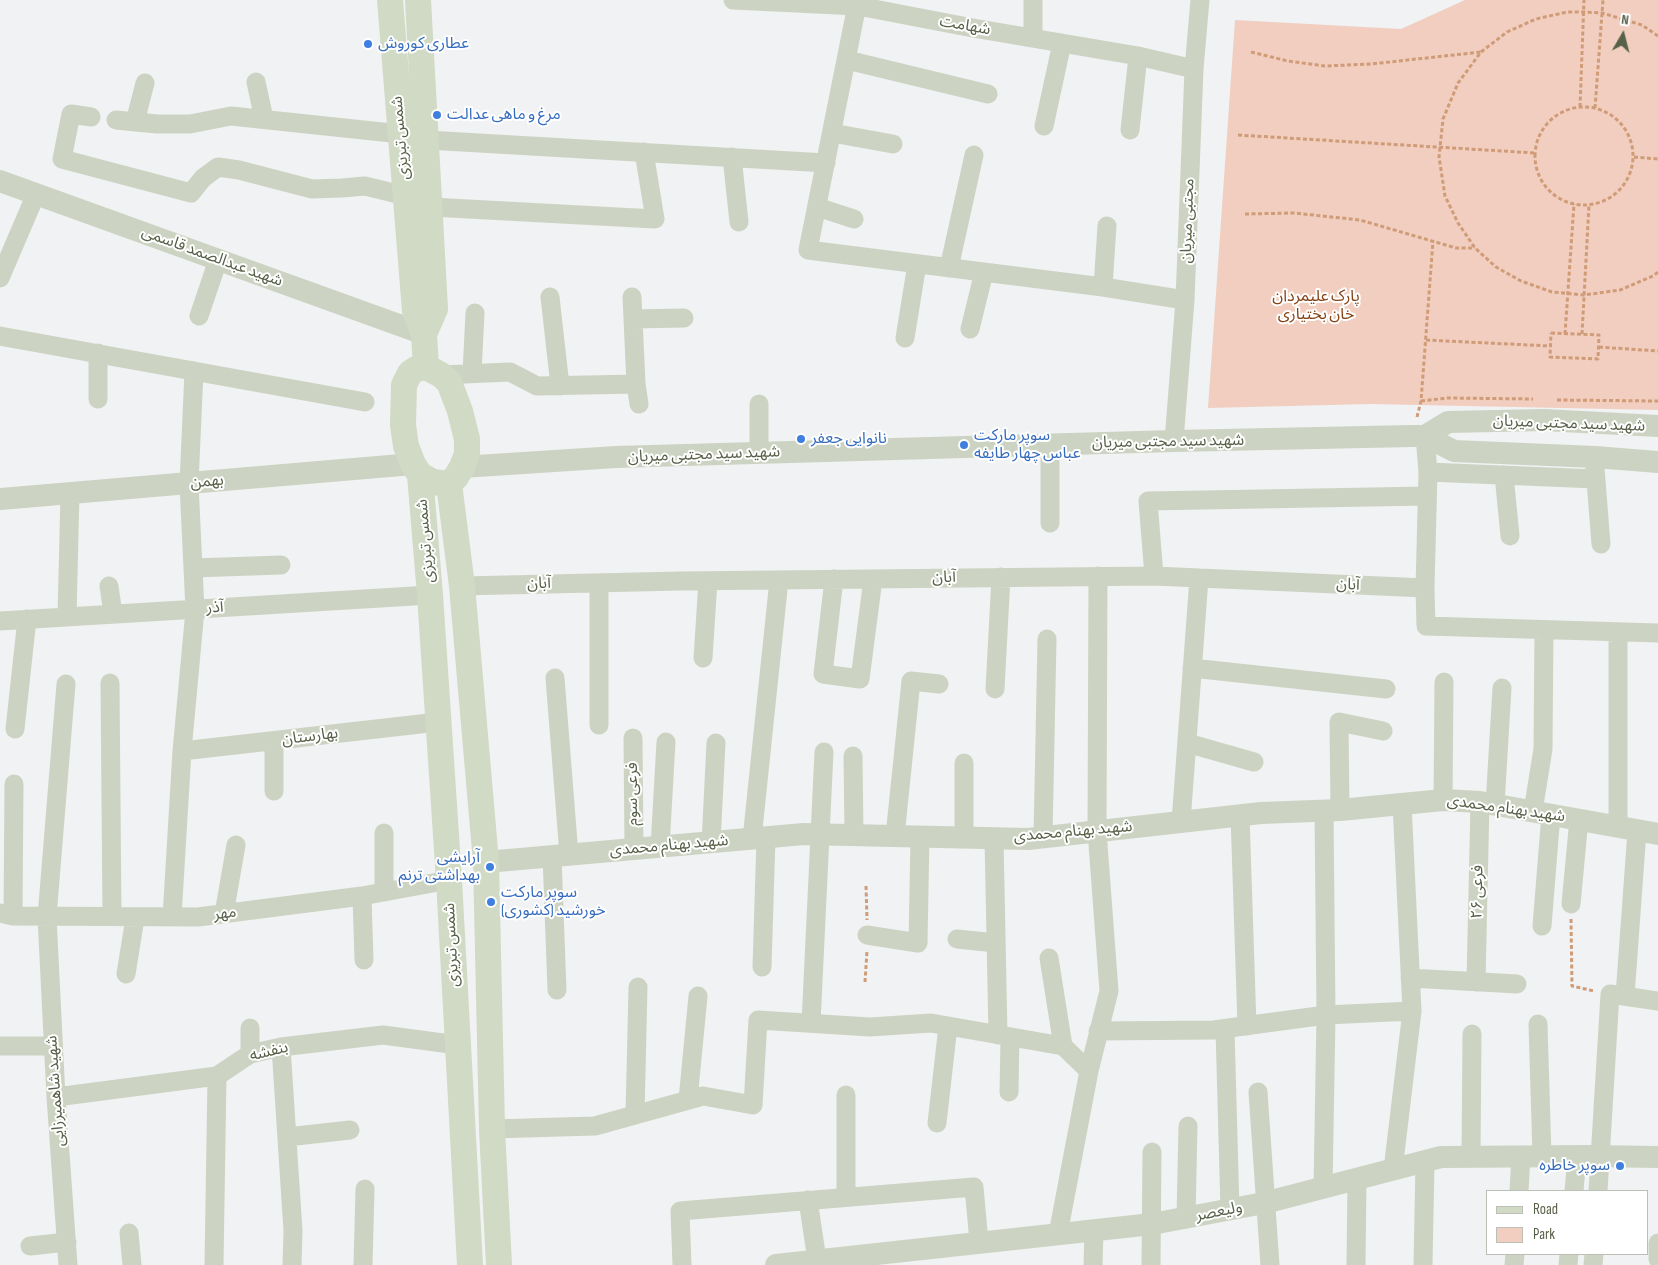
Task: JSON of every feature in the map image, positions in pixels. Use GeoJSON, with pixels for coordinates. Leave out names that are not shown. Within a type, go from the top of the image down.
{"type":"FeatureCollection","features":[{"type":"Feature","properties":{"kind":"main road","name":"شمس تبریزی"},"geometry":{"type":"LineString","coordinates":[[390,0],[415,311],[424,334],[434,371]]}},
{"type":"Feature","properties":{"kind":"main road","name":"شمس تبریزی"},"geometry":{"type":"LineString","coordinates":[[418,0],[435,308],[424,334]]}},
{"type":"Feature","properties":{"kind":"main road","name":"شمس تبریزی"},"geometry":{"type":"LineString","coordinates":[[470,1265],[449,880],[430,595],[417,469],[406,446],[403,425],[404,384],[410,373],[416,369],[434,371],[449,382],[460,411],[466,439],[467,454],[455,476],[462,586],[486,862],[492,1129],[499,1265]]}},
{"type":"Feature","properties":{"kind":"main road"},"geometry":{"type":"LineString","coordinates":[[417,469],[433,482],[455,476]]}},
{"type":"Feature","properties":{"kind":"main road"},"geometry":{"type":"LineString","coordinates":[[449,880],[486,862]]}},
{"type":"Feature","properties":{"kind":"street","name":"شهامت"},"geometry":{"type":"LineString","coordinates":[[733,0],[858,3],[1034,38],[1138,56],[1194,69]]}},
{"type":"Feature","properties":{"kind":"street"},"geometry":{"type":"LineString","coordinates":[[1033,0],[1034,38]]}},
{"type":"Feature","properties":{"kind":"street","name":"مجتبی میریان"},"geometry":{"type":"LineString","coordinates":[[1174,441],[1185,300],[1194,69],[1200,0]]}},
{"type":"Feature","properties":{"kind":"street"},"geometry":{"type":"LineString","coordinates":[[858,3],[808,250],[1103,287],[1185,300]]}},
{"type":"Feature","properties":{"kind":"street"},"geometry":{"type":"LineString","coordinates":[[1044,126],[1062,43]]}},
{"type":"Feature","properties":{"kind":"street"},"geometry":{"type":"LineString","coordinates":[[1130,130],[1138,56]]}},
{"type":"Feature","properties":{"kind":"street"},"geometry":{"type":"LineString","coordinates":[[847,60],[988,94]]}},
{"type":"Feature","properties":{"kind":"street"},"geometry":{"type":"LineString","coordinates":[[256,82],[264,120]]}},
{"type":"Feature","properties":{"kind":"street"},"geometry":{"type":"LineString","coordinates":[[135,122],[145,83]]}},
{"type":"Feature","properties":{"kind":"street"},"geometry":{"type":"LineString","coordinates":[[91,117],[71,114],[62,159],[191,193],[203,178],[218,168],[239,170],[312,189],[365,186],[406,196]]}},
{"type":"Feature","properties":{"kind":"street"},"geometry":{"type":"LineString","coordinates":[[116,120],[157,124],[190,124],[231,116],[401,134]]}},
{"type":"Feature","properties":{"kind":"street"},"geometry":{"type":"LineString","coordinates":[[832,133],[893,144]]}},
{"type":"Feature","properties":{"kind":"street"},"geometry":{"type":"LineString","coordinates":[[426,140],[826,163]]}},
{"type":"Feature","properties":{"kind":"street"},"geometry":{"type":"LineString","coordinates":[[430,207],[655,219],[644,152]]}},
{"type":"Feature","properties":{"kind":"street"},"geometry":{"type":"LineString","coordinates":[[949,268],[974,155]]}},
{"type":"Feature","properties":{"kind":"street"},"geometry":{"type":"LineString","coordinates":[[732,157],[739,222]]}},
{"type":"Feature","properties":{"kind":"street","name":"شهید عبدالصمد قاسمی"},"geometry":{"type":"LineString","coordinates":[[0,181],[424,334]]}},
{"type":"Feature","properties":{"kind":"street"},"geometry":{"type":"LineString","coordinates":[[0,278],[36,194]]}},
{"type":"Feature","properties":{"kind":"street"},"geometry":{"type":"LineString","coordinates":[[817,207],[854,219]]}},
{"type":"Feature","properties":{"kind":"street"},"geometry":{"type":"LineString","coordinates":[[1103,287],[1108,226]]}},
{"type":"Feature","properties":{"kind":"street"},"geometry":{"type":"LineString","coordinates":[[199,316],[218,260]]}},
{"type":"Feature","properties":{"kind":"street"},"geometry":{"type":"LineString","coordinates":[[905,338],[917,264]]}},
{"type":"Feature","properties":{"kind":"street"},"geometry":{"type":"LineString","coordinates":[[970,329],[984,272]]}},
{"type":"Feature","properties":{"kind":"street"},"geometry":{"type":"LineString","coordinates":[[550,297],[560,386]]}},
{"type":"Feature","properties":{"kind":"street"},"geometry":{"type":"LineString","coordinates":[[632,297],[636,384],[639,404]]}},
{"type":"Feature","properties":{"kind":"street"},"geometry":{"type":"LineString","coordinates":[[472,373],[475,313]]}},
{"type":"Feature","properties":{"kind":"street"},"geometry":{"type":"LineString","coordinates":[[633,319],[684,318]]}},
{"type":"Feature","properties":{"kind":"street"},"geometry":{"type":"LineString","coordinates":[[0,336],[365,402]]}},
{"type":"Feature","properties":{"kind":"street"},"geometry":{"type":"LineString","coordinates":[[98,353],[98,398]]}},
{"type":"Feature","properties":{"kind":"street"},"geometry":{"type":"LineString","coordinates":[[172,917],[182,751],[195,610],[189,484],[194,371]]}},
{"type":"Feature","properties":{"kind":"street"},"geometry":{"type":"LineString","coordinates":[[434,371],[510,372],[537,386],[636,384]]}},
{"type":"Feature","properties":{"kind":"street"},"geometry":{"type":"LineString","coordinates":[[759,404],[759,453]]}},
{"type":"Feature","properties":{"kind":"street","name":"شهید سید مجتبی میریان"},"geometry":{"type":"LineString","coordinates":[[1425,436],[1448,422],[1544,420],[1658,426]]}},
{"type":"Feature","properties":{"kind":"street"},"geometry":{"type":"LineString","coordinates":[[1425,436],[1428,472],[1426,626],[1658,634]]}},
{"type":"Feature","properties":{"kind":"street","name":"شهید سید مجتبی میریان"},"geometry":{"type":"LineString","coordinates":[[455,476],[616,457],[1050,444],[1425,436],[1454,451],[1595,457],[1658,462]]}},
{"type":"Feature","properties":{"kind":"street"},"geometry":{"type":"LineString","coordinates":[[1050,444],[1050,523]]}},
{"type":"Feature","properties":{"kind":"street"},"geometry":{"type":"LineString","coordinates":[[1595,457],[1601,544]]}},
{"type":"Feature","properties":{"kind":"street","name":"بهمن"},"geometry":{"type":"LineString","coordinates":[[0,499],[417,469]]}},
{"type":"Feature","properties":{"kind":"street"},"geometry":{"type":"LineString","coordinates":[[1428,472],[1596,479]]}},
{"type":"Feature","properties":{"kind":"street"},"geometry":{"type":"LineString","coordinates":[[1504,475],[1510,536]]}},
{"type":"Feature","properties":{"kind":"street"},"geometry":{"type":"LineString","coordinates":[[67,617],[70,493]]}},
{"type":"Feature","properties":{"kind":"street"},"geometry":{"type":"LineString","coordinates":[[1154,576],[1148,501],[1427,496]]}},
{"type":"Feature","properties":{"kind":"street"},"geometry":{"type":"LineString","coordinates":[[193,568],[281,565]]}},
{"type":"Feature","properties":{"kind":"street"},"geometry":{"type":"LineString","coordinates":[[1058,1234],[1089,1071],[1109,991],[1097,831],[1098,576]]}},
{"type":"Feature","properties":{"kind":"street","name":"آبان"},"geometry":{"type":"LineString","coordinates":[[462,586],[834,579],[1154,576],[1425,588]]}},
{"type":"Feature","properties":{"kind":"street"},"geometry":{"type":"LineString","coordinates":[[995,689],[1001,577]]}},
{"type":"Feature","properties":{"kind":"street"},"geometry":{"type":"LineString","coordinates":[[1181,822],[1199,578]]}},
{"type":"Feature","properties":{"kind":"street"},"geometry":{"type":"LineString","coordinates":[[834,579],[823,674],[860,679],[873,579]]}},
{"type":"Feature","properties":{"kind":"street"},"geometry":{"type":"LineString","coordinates":[[762,967],[759,838],[780,580]]}},
{"type":"Feature","properties":{"kind":"street"},"geometry":{"type":"LineString","coordinates":[[703,658],[708,581]]}},
{"type":"Feature","properties":{"kind":"street"},"geometry":{"type":"LineString","coordinates":[[599,583],[600,725]]}},
{"type":"Feature","properties":{"kind":"street"},"geometry":{"type":"LineString","coordinates":[[109,586],[113,614]]}},
{"type":"Feature","properties":{"kind":"street","name":"آذر"},"geometry":{"type":"LineString","coordinates":[[0,620],[430,595]]}},
{"type":"Feature","properties":{"kind":"street"},"geometry":{"type":"LineString","coordinates":[[15,729],[27,619]]}},
{"type":"Feature","properties":{"kind":"street"},"geometry":{"type":"LineString","coordinates":[[1542,926],[1544,630]]}},
{"type":"Feature","properties":{"kind":"street"},"geometry":{"type":"LineString","coordinates":[[1598,1190],[1617,995],[1638,830],[1618,633]]}},
{"type":"Feature","properties":{"kind":"street"},"geometry":{"type":"LineString","coordinates":[[1043,837],[1047,639]]}},
{"type":"Feature","properties":{"kind":"street"},"geometry":{"type":"LineString","coordinates":[[1192,668],[1386,689]]}},
{"type":"Feature","properties":{"kind":"street"},"geometry":{"type":"LineString","coordinates":[[555,678],[561,856],[557,990]]}},
{"type":"Feature","properties":{"kind":"street"},"geometry":{"type":"LineString","coordinates":[[895,836],[911,681],[939,684]]}},
{"type":"Feature","properties":{"kind":"street"},"geometry":{"type":"LineString","coordinates":[[1442,800],[1444,682]]}},
{"type":"Feature","properties":{"kind":"street","name":"شهید شاهمیرزایی"},"geometry":{"type":"LineString","coordinates":[[66,684],[47,917],[56,1097],[68,1265]]}},
{"type":"Feature","properties":{"kind":"street"},"geometry":{"type":"LineString","coordinates":[[110,684],[112,917]]}},
{"type":"Feature","properties":{"kind":"street","name":"فرعی ۲۶"},"geometry":{"type":"LineString","coordinates":[[1476,982],[1487,803],[1502,688]]}},
{"type":"Feature","properties":{"kind":"street","name":"بهارستان"},"geometry":{"type":"LineString","coordinates":[[182,751],[438,722]]}},
{"type":"Feature","properties":{"kind":"street"},"geometry":{"type":"LineString","coordinates":[[1323,1188],[1332,810],[1339,722],[1383,731]]}},
{"type":"Feature","properties":{"kind":"street","name":"فرعی سوم"},"geometry":{"type":"LineString","coordinates":[[633,738],[634,849]]}},
{"type":"Feature","properties":{"kind":"street"},"geometry":{"type":"LineString","coordinates":[[274,741],[274,791]]}},
{"type":"Feature","properties":{"kind":"street"},"geometry":{"type":"LineString","coordinates":[[660,847],[666,742]]}},
{"type":"Feature","properties":{"kind":"street"},"geometry":{"type":"LineString","coordinates":[[711,843],[716,743]]}},
{"type":"Feature","properties":{"kind":"street"},"geometry":{"type":"LineString","coordinates":[[1187,743],[1254,762]]}},
{"type":"Feature","properties":{"kind":"street"},"geometry":{"type":"LineString","coordinates":[[811,1023],[824,752]]}},
{"type":"Feature","properties":{"kind":"street"},"geometry":{"type":"LineString","coordinates":[[853,756],[854,835]]}},
{"type":"Feature","properties":{"kind":"street"},"geometry":{"type":"LineString","coordinates":[[964,763],[964,838]]}},
{"type":"Feature","properties":{"kind":"street"},"geometry":{"type":"LineString","coordinates":[[7,914],[14,784]]}},
{"type":"Feature","properties":{"kind":"street","name":"شهید بهنام محمدی"},"geometry":{"type":"LineString","coordinates":[[486,862],[804,834],[1028,839],[1240,816],[1442,800],[1487,803],[1638,830]]}},
{"type":"Feature","properties":{"kind":"street"},"geometry":{"type":"LineString","coordinates":[[1393,1170],[1412,1012],[1402,804]]}},
{"type":"Feature","properties":{"kind":"street"},"geometry":{"type":"LineString","coordinates":[[1240,816],[1247,1026]]}},
{"type":"Feature","properties":{"kind":"street"},"geometry":{"type":"LineString","coordinates":[[1571,904],[1579,819]]}},
{"type":"Feature","properties":{"kind":"street"},"geometry":{"type":"LineString","coordinates":[[384,833],[384,892]]}},
{"type":"Feature","properties":{"kind":"street"},"geometry":{"type":"LineString","coordinates":[[867,936],[918,943],[920,836]]}},
{"type":"Feature","properties":{"kind":"street"},"geometry":{"type":"LineString","coordinates":[[994,838],[996,943],[1009,1092]]}},
{"type":"Feature","properties":{"kind":"street"},"geometry":{"type":"LineString","coordinates":[[224,914],[236,845]]}},
{"type":"Feature","properties":{"kind":"street","name":"مهر"},"geometry":{"type":"LineString","coordinates":[[7,914],[47,917],[198,917],[362,896],[449,880]]}},
{"type":"Feature","properties":{"kind":"street"},"geometry":{"type":"LineString","coordinates":[[362,896],[364,960]]}},
{"type":"Feature","properties":{"kind":"street"},"geometry":{"type":"LineString","coordinates":[[126,974],[135,918]]}},
{"type":"Feature","properties":{"kind":"street"},"geometry":{"type":"LineString","coordinates":[[957,939],[996,943]]}},
{"type":"Feature","properties":{"kind":"street"},"geometry":{"type":"LineString","coordinates":[[1049,958],[1062,1046]]}},
{"type":"Feature","properties":{"kind":"street"},"geometry":{"type":"LineString","coordinates":[[1410,978],[1517,984]]}},
{"type":"Feature","properties":{"kind":"street"},"geometry":{"type":"LineString","coordinates":[[635,1115],[638,987]]}},
{"type":"Feature","properties":{"kind":"street"},"geometry":{"type":"LineString","coordinates":[[1617,995],[1658,1001]]}},
{"type":"Feature","properties":{"kind":"street"},"geometry":{"type":"LineString","coordinates":[[688,1100],[698,996]]}},
{"type":"Feature","properties":{"kind":"street"},"geometry":{"type":"LineString","coordinates":[[1098,1031],[1225,1029],[1326,1015],[1412,1012]]}},
{"type":"Feature","properties":{"kind":"street"},"geometry":{"type":"LineString","coordinates":[[492,1129],[595,1126],[703,1096],[753,1105],[758,1020],[870,1027],[931,1023],[1062,1046],[1089,1071]]}},
{"type":"Feature","properties":{"kind":"street"},"geometry":{"type":"LineString","coordinates":[[1519,1190],[1532,1156],[1538,1024]]}},
{"type":"Feature","properties":{"kind":"street"},"geometry":{"type":"LineString","coordinates":[[937,1123],[948,1026]]}},
{"type":"Feature","properties":{"kind":"street"},"geometry":{"type":"LineString","coordinates":[[250,1028],[250,1054]]}},
{"type":"Feature","properties":{"kind":"street"},"geometry":{"type":"LineString","coordinates":[[1225,1029],[1230,1210]]}},
{"type":"Feature","properties":{"kind":"street"},"geometry":{"type":"LineString","coordinates":[[1471,1157],[1472,1034]]}},
{"type":"Feature","properties":{"kind":"street","name":"بنفشه"},"geometry":{"type":"LineString","coordinates":[[56,1097],[217,1076],[250,1054],[281,1047],[383,1035],[458,1044]]}},
{"type":"Feature","properties":{"kind":"street"},"geometry":{"type":"LineString","coordinates":[[0,1046],[54,1046]]}},
{"type":"Feature","properties":{"kind":"street"},"geometry":{"type":"LineString","coordinates":[[281,1047],[293,1231],[292,1265]]}},
{"type":"Feature","properties":{"kind":"street"},"geometry":{"type":"LineString","coordinates":[[214,1265],[217,1076]]}},
{"type":"Feature","properties":{"kind":"street"},"geometry":{"type":"LineString","coordinates":[[1258,1092],[1264,1203],[1270,1265]]}},
{"type":"Feature","properties":{"kind":"street"},"geometry":{"type":"LineString","coordinates":[[846,1095],[846,1197]]}},
{"type":"Feature","properties":{"kind":"street"},"geometry":{"type":"LineString","coordinates":[[1186,1218],[1188,1126]]}},
{"type":"Feature","properties":{"kind":"street"},"geometry":{"type":"LineString","coordinates":[[287,1137],[350,1130]]}},
{"type":"Feature","properties":{"kind":"street"},"geometry":{"type":"LineString","coordinates":[[1151,1265],[1152,1152]]}},
{"type":"Feature","properties":{"kind":"street"},"geometry":{"type":"LineString","coordinates":[[1574,1190],[1577,1156]]}},
{"type":"Feature","properties":{"kind":"street","name":"ولیعصر"},"geometry":{"type":"LineString","coordinates":[[776,1265],[817,1260],[848,1261],[924,1256],[979,1242],[1152,1224],[1264,1203],[1441,1157],[1658,1157]]}},
{"type":"Feature","properties":{"kind":"street"},"geometry":{"type":"LineString","coordinates":[[1423,1265],[1425,1162]]}},
{"type":"Feature","properties":{"kind":"street"},"geometry":{"type":"LineString","coordinates":[[1356,1265],[1357,1179]]}},
{"type":"Feature","properties":{"kind":"street"},"geometry":{"type":"LineString","coordinates":[[682,1265],[680,1211],[974,1187],[979,1242]]}},
{"type":"Feature","properties":{"kind":"street"},"geometry":{"type":"LineString","coordinates":[[364,1265],[365,1189]]}},
{"type":"Feature","properties":{"kind":"street"},"geometry":{"type":"LineString","coordinates":[[808,1200],[817,1260]]}},
{"type":"Feature","properties":{"kind":"street"},"geometry":{"type":"LineString","coordinates":[[1093,1265],[1094,1230]]}},
{"type":"Feature","properties":{"kind":"street"},"geometry":{"type":"LineString","coordinates":[[129,1233],[132,1265]]}},
{"type":"Feature","properties":{"kind":"street"},"geometry":{"type":"LineString","coordinates":[[30,1246],[67,1242]]}},
{"type":"Feature","properties":{"kind":"street"},"geometry":{"type":"LineString","coordinates":[[1658,1243],[1658,1259]]}},
{"type":"Feature","properties":{"kind":"path"},"geometry":{"type":"LineString","coordinates":[[1580,107],[1582,12],[1584,0]]}},
{"type":"Feature","properties":{"kind":"path"},"geometry":{"type":"LineString","coordinates":[[1595,108],[1603,0]]}},
{"type":"Feature","properties":{"kind":"path"},"geometry":{"type":"LineString","coordinates":[[1658,36],[1642,25],[1602,13],[1582,12],[1567,12],[1536,19],[1507,32],[1482,52],[1458,83],[1443,119],[1439,158],[1446,196],[1458,223],[1476,248],[1496,267],[1521,281],[1552,292],[1584,295],[1620,290],[1658,272]]}},
{"type":"Feature","properties":{"kind":"path"},"geometry":{"type":"LineString","coordinates":[[1251,52],[1288,61],[1325,66],[1370,64],[1482,52]]}},
{"type":"Feature","properties":{"kind":"path"},"geometry":{"type":"LineString","coordinates":[[1580,107],[1595,108],[1610,114],[1623,125],[1631,140],[1634,157],[1632,171],[1616,195],[1603,202],[1589,205],[1574,204],[1560,199],[1549,191],[1541,180],[1536,167],[1535,153],[1538,139],[1544,127],[1554,117],[1566,110],[1580,107]]}},
{"type":"Feature","properties":{"kind":"path"},"geometry":{"type":"LineString","coordinates":[[1238,135],[1535,153]]}},
{"type":"Feature","properties":{"kind":"path"},"geometry":{"type":"LineString","coordinates":[[1634,157],[1658,159]]}},
{"type":"Feature","properties":{"kind":"path"},"geometry":{"type":"LineString","coordinates":[[1565,334],[1574,204]]}},
{"type":"Feature","properties":{"kind":"path"},"geometry":{"type":"LineString","coordinates":[[1582,334],[1589,205]]}},
{"type":"Feature","properties":{"kind":"path"},"geometry":{"type":"LineString","coordinates":[[1245,214],[1294,213],[1360,220],[1456,248],[1476,248]]}},
{"type":"Feature","properties":{"kind":"path"},"geometry":{"type":"LineString","coordinates":[[1421,401],[1433,242]]}},
{"type":"Feature","properties":{"kind":"path"},"geometry":{"type":"LineString","coordinates":[[1551,333],[1565,334],[1599,334],[1598,359],[1550,357],[1551,333]]}},
{"type":"Feature","properties":{"kind":"path"},"geometry":{"type":"LineString","coordinates":[[1426,340],[1550,346]]}},
{"type":"Feature","properties":{"kind":"path"},"geometry":{"type":"LineString","coordinates":[[1599,347],[1658,351]]}},
{"type":"Feature","properties":{"kind":"path"},"geometry":{"type":"LineString","coordinates":[[1571,904],[1572,986],[1617,995]]}},
{"type":"Feature","properties":{"kind":"green space","name":"پارک علیمردان خان بختیاری"},"geometry":{"type":"Polygon","coordinates":[[[1465,0],[1658,0],[1658,410],[1370,404],[1208,408],[1235,20],[1401,29],[1465,0]]]}},
{"type":"Feature","properties":{"kind":"place","name":"عطاری کوروش"},"geometry":{"type":"Point","coordinates":[368,44]}},
{"type":"Feature","properties":{"kind":"place","name":"مرغ و ماهی عدالت"},"geometry":{"type":"Point","coordinates":[437,115]}},
{"type":"Feature","properties":{"kind":"place","name":"نانوایی جعفر"},"geometry":{"type":"Point","coordinates":[801,439]}},
{"type":"Feature","properties":{"kind":"place","name":"سوپر مارکت عباس چهار طایفه"},"geometry":{"type":"Point","coordinates":[964,445]}},
{"type":"Feature","properties":{"kind":"place","name":"آرایشی بهداشتی ترنم"},"geometry":{"type":"Point","coordinates":[490,867]}},
{"type":"Feature","properties":{"kind":"place","name":"سوپر مارکت خورشید (کشوری)"},"geometry":{"type":"Point","coordinates":[491,902]}},
{"type":"Feature","properties":{"kind":"place","name":"سوپر خاطره"},"geometry":{"type":"Point","coordinates":[1620,1166]}}]}
